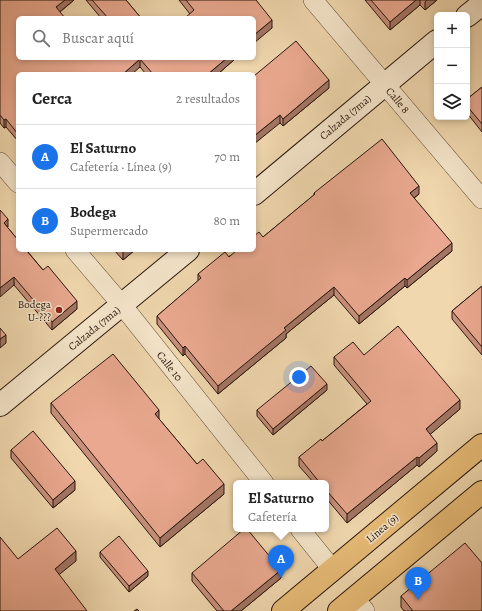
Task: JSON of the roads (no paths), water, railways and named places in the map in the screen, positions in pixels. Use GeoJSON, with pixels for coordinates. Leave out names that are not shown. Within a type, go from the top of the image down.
{"type":"FeatureCollection","features":[{"type":"Feature","properties":{"kind":"main road"},"geometry":{"type":"LineString","coordinates":[[470,14],[482,4]]}},
{"type":"Feature","properties":{"kind":"main road","name":"Calzada (7ma)"},"geometry":{"type":"LineString","coordinates":[[256,192],[434,43]]}},
{"type":"Feature","properties":{"kind":"main road","name":"Calzada (7ma)"},"geometry":{"type":"LineString","coordinates":[[0,405],[186,252]]}},
{"type":"Feature","properties":{"kind":"main road","name":"Línea (9)"},"geometry":{"type":"LineString","coordinates":[[283,611],[482,445]]}},
{"type":"Feature","properties":{"kind":"main road"},"geometry":{"type":"LineString","coordinates":[[353,607],[482,492]]}},
{"type":"Feature","properties":{"kind":"street","name":"Calle 8"},"geometry":{"type":"LineString","coordinates":[[314,0],[482,199]]}},
{"type":"Feature","properties":{"kind":"street"},"geometry":{"type":"LineString","coordinates":[[0,162],[16,181]]}},
{"type":"Feature","properties":{"kind":"street","name":"Calle 10"},"geometry":{"type":"LineString","coordinates":[[77,252],[122,305],[262,480]]}},
{"type":"Feature","properties":{"kind":"street"},"geometry":{"type":"LineString","coordinates":[[302,532],[332,569]]}},
{"type":"Feature","properties":{"kind":"place","name":"Bodega U-???"},"geometry":{"type":"Point","coordinates":[59,310]}},
{"type":"Feature","properties":{"kind":"place","name":"El Saturno"},"geometry":{"type":"Point","coordinates":[281,578]}},
{"type":"Feature","properties":{"kind":"place","name":"Bodega"},"geometry":{"type":"Point","coordinates":[418,600]}}]}
